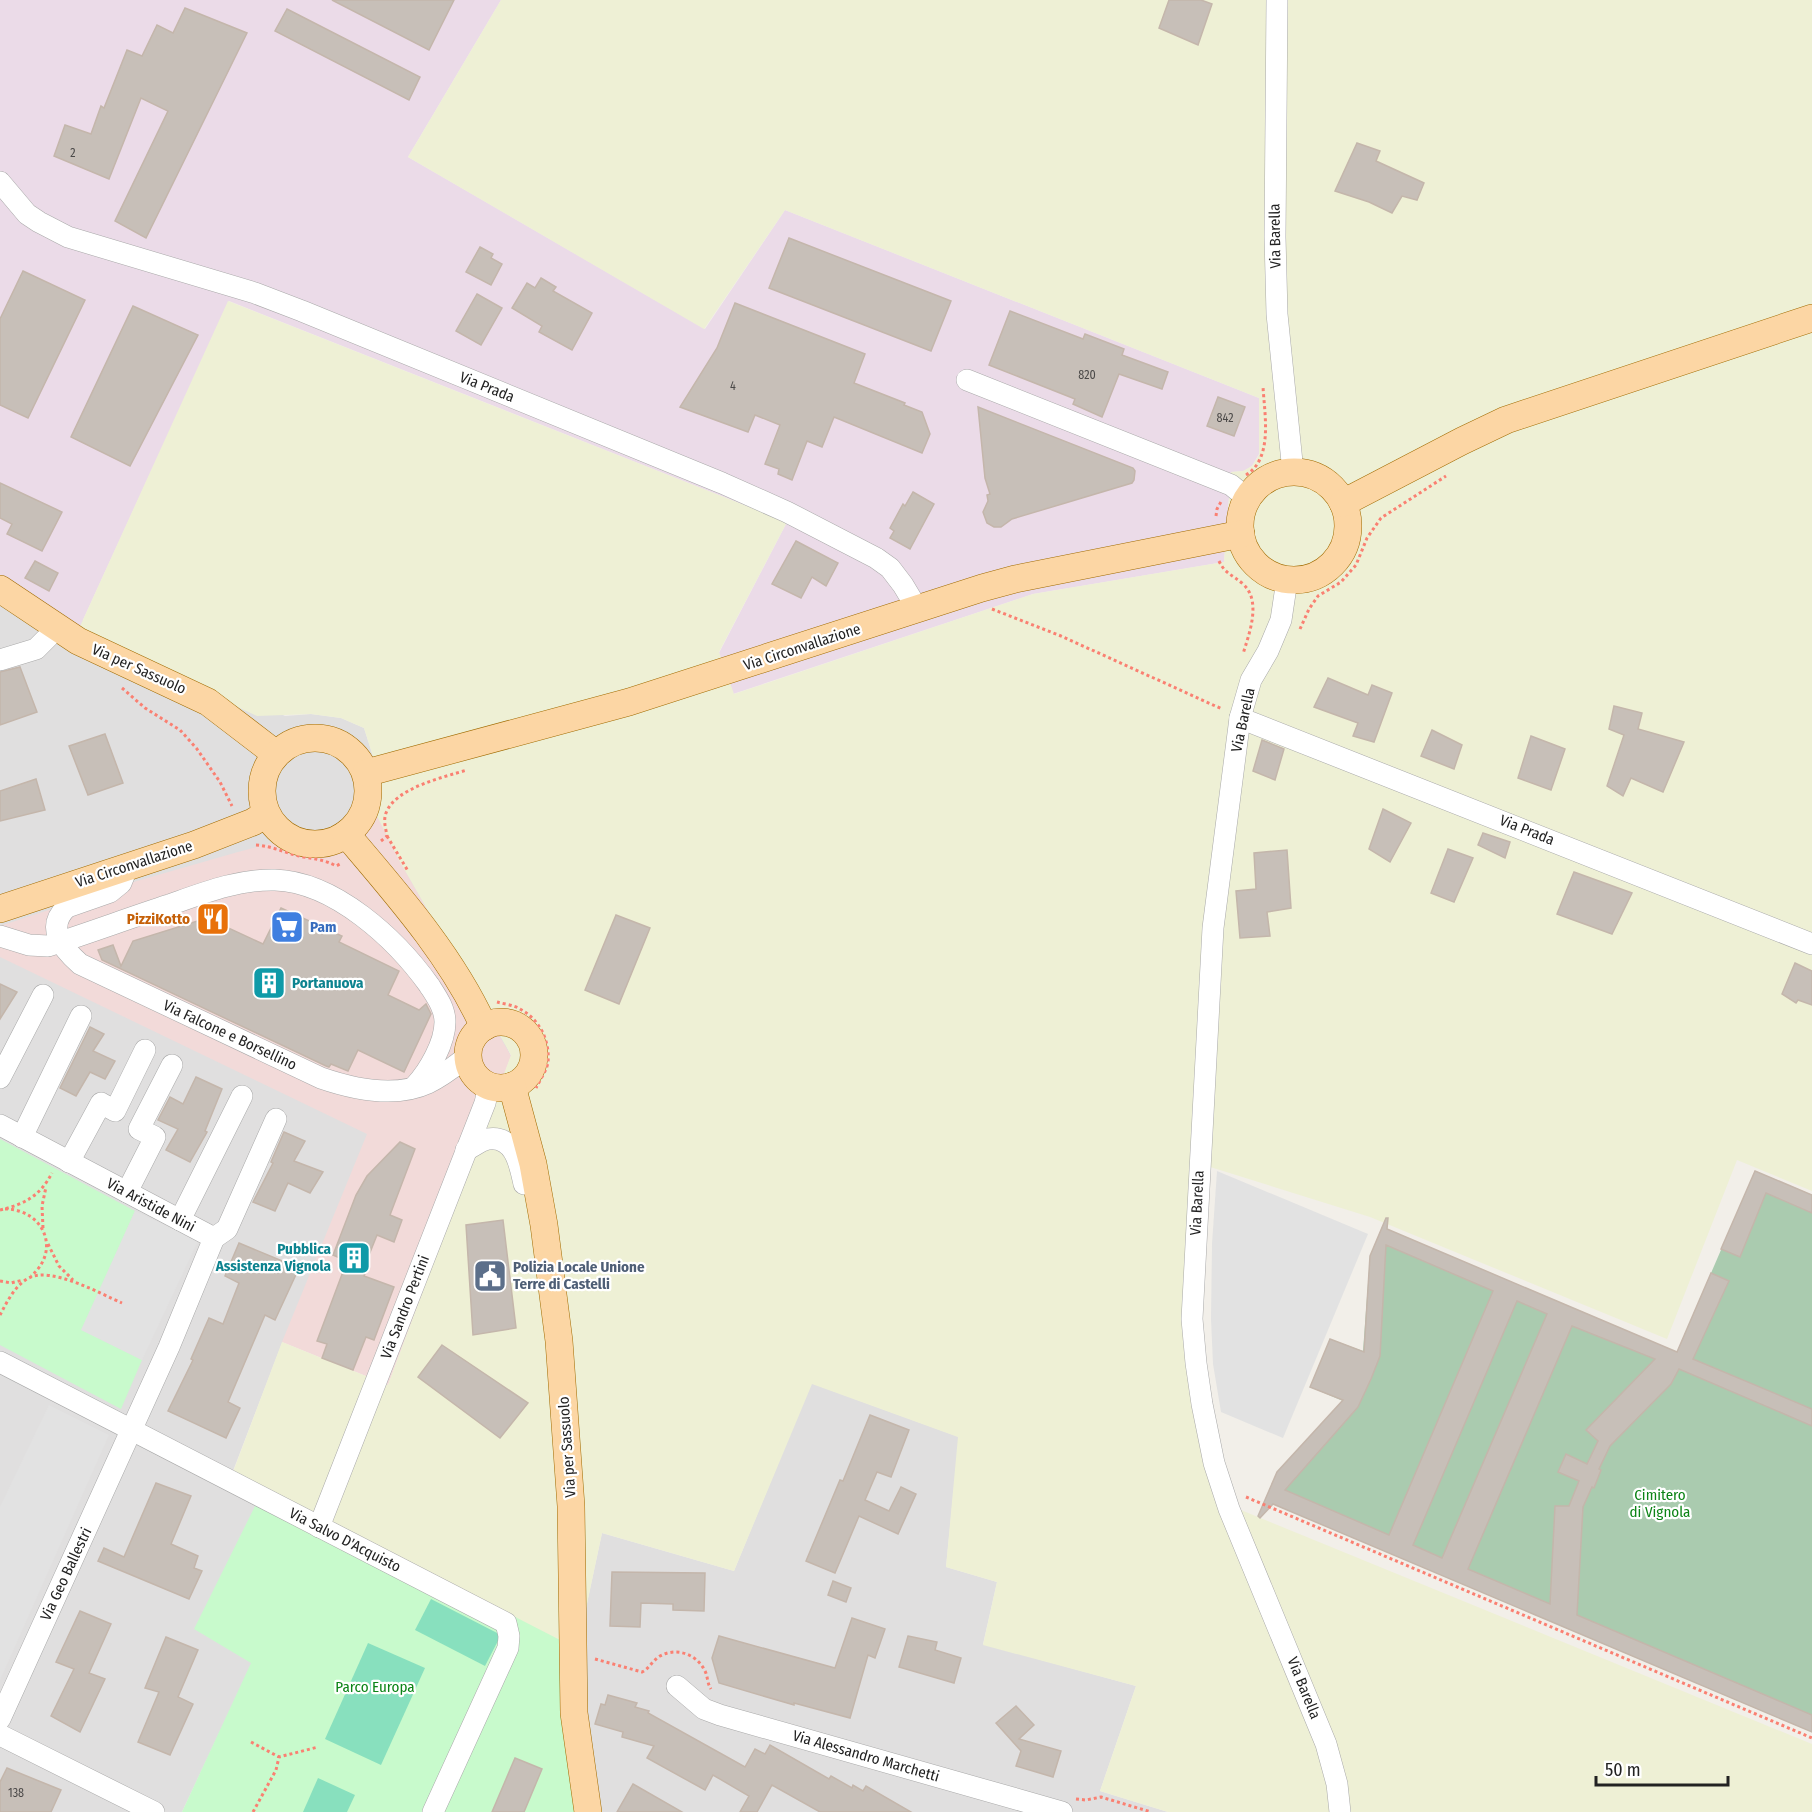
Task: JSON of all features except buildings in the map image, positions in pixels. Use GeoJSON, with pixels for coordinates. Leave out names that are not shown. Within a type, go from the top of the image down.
{"type":"FeatureCollection","features":[{"type":"Feature","properties":{"kind":"main road"},"geometry":{"type":"LineString","coordinates":[[1343,503],[1506,420],[1812,318]]}},
{"type":"Feature","properties":{"kind":"main road"},"geometry":{"type":"LineString","coordinates":[[1293,472],[1306,473],[1323,481],[1337,493],[1348,519],[1348,536],[1333,565],[1311,577],[1287,580],[1261,569],[1251,559],[1240,534],[1241,516],[1248,499],[1256,488],[1267,479],[1293,472]]}},
{"type":"Feature","properties":{"kind":"main road","name":"Via Circonvallazione"},"geometry":{"type":"LineString","coordinates":[[366,773],[629,702],[1015,579],[1240,534]]}},
{"type":"Feature","properties":{"kind":"main road","name":"Via per Sassuolo"},"geometry":{"type":"LineString","coordinates":[[0,589],[57,628],[93,649],[176,685],[208,702],[276,754]]}},
{"type":"Feature","properties":{"kind":"main road"},"geometry":{"type":"LineString","coordinates":[[355,844],[302,843],[287,837],[275,827],[266,814],[262,801],[263,776],[276,754],[288,744],[303,739],[326,739],[348,748],[358,759],[366,773],[369,787],[364,813],[357,825],[355,844],[404,904],[452,970],[469,996],[484,1027]]}},
{"type":"Feature","properties":{"kind":"main road","name":"Via Circonvallazione"},"geometry":{"type":"LineString","coordinates":[[0,909],[202,842],[266,814]]}},
{"type":"Feature","properties":{"kind":"main road"},"geometry":{"type":"LineString","coordinates":[[501,1022],[510,1024],[519,1028],[531,1041],[534,1050],[531,1068],[512,1088],[474,1074],[468,1056],[472,1040],[484,1027],[501,1022]]}},
{"type":"Feature","properties":{"kind":"main road","name":"Via per Sassuolo"},"geometry":{"type":"LineString","coordinates":[[512,1088],[533,1164],[544,1225],[559,1341],[569,1464],[573,1570],[574,1713],[588,1812]]}},
{"type":"Feature","properties":{"kind":"street","name":"Via Barella"},"geometry":{"type":"LineString","coordinates":[[1277,0],[1275,237],[1277,314],[1293,472]]}},
{"type":"Feature","properties":{"kind":"street","name":"Via Prada"},"geometry":{"type":"LineString","coordinates":[[0,182],[27,214],[68,237],[255,293],[302,310],[787,512],[876,558],[890,568],[918,610]]}},
{"type":"Feature","properties":{"kind":"street"},"geometry":{"type":"LineString","coordinates":[[967,380],[1231,485],[1248,499]]}},
{"type":"Feature","properties":{"kind":"street","name":"Via Barella"},"geometry":{"type":"LineString","coordinates":[[1287,580],[1281,620],[1268,651],[1251,680],[1240,718],[1213,928],[1192,1319],[1196,1363],[1214,1463],[1229,1509],[1326,1744],[1341,1812]]}},
{"type":"Feature","properties":{"kind":"street"},"geometry":{"type":"LineString","coordinates":[[0,660],[36,649],[57,628]]}},
{"type":"Feature","properties":{"kind":"street","name":"Via Prada"},"geometry":{"type":"LineString","coordinates":[[1240,718],[1766,924],[1812,945]]}},
{"type":"Feature","properties":{"kind":"street"},"geometry":{"type":"LineString","coordinates":[[60,942],[57,929],[62,912],[67,907],[110,892],[121,883],[128,866]]}},
{"type":"Feature","properties":{"kind":"street"},"geometry":{"type":"LineString","coordinates":[[0,936],[29,945],[48,946],[209,891],[250,881],[277,880],[300,884],[339,902],[382,932],[407,957],[440,1002],[445,1023],[430,1068],[415,1086]]}},
{"type":"Feature","properties":{"kind":"street","name":"Via Falcone e Borsellino"},"geometry":{"type":"LineString","coordinates":[[60,942],[66,952],[80,964],[338,1084],[369,1089],[405,1089],[426,1084],[468,1056]]}},
{"type":"Feature","properties":{"kind":"street"},"geometry":{"type":"LineString","coordinates":[[407,957],[452,970]]}},
{"type":"Feature","properties":{"kind":"street"},"geometry":{"type":"LineString","coordinates":[[0,1078],[43,995]]}},
{"type":"Feature","properties":{"kind":"street"},"geometry":{"type":"LineString","coordinates":[[22,1137],[81,1016]]}},
{"type":"Feature","properties":{"kind":"street"},"geometry":{"type":"LineString","coordinates":[[65,1159],[101,1103],[115,1111],[145,1050]]}},
{"type":"Feature","properties":{"kind":"street"},"geometry":{"type":"LineString","coordinates":[[127,1192],[155,1137],[140,1129],[172,1065]]}},
{"type":"Feature","properties":{"kind":"street","name":"Via Sandro Pertini"},"geometry":{"type":"LineString","coordinates":[[319,1527],[485,1103],[512,1088]]}},
{"type":"Feature","properties":{"kind":"street"},"geometry":{"type":"LineString","coordinates":[[180,1220],[242,1096]]}},
{"type":"Feature","properties":{"kind":"street"},"geometry":{"type":"LineString","coordinates":[[214,1238],[227,1229],[276,1119]]}},
{"type":"Feature","properties":{"kind":"street","name":"Via Aristide Nini"},"geometry":{"type":"LineString","coordinates":[[0,1125],[214,1238],[132,1429]]}},
{"type":"Feature","properties":{"kind":"street"},"geometry":{"type":"LineString","coordinates":[[466,1150],[488,1139],[502,1141],[509,1145],[520,1164],[528,1208],[544,1225]]}},
{"type":"Feature","properties":{"kind":"street","name":"Via Salvo D'Acquisto"},"geometry":{"type":"LineString","coordinates":[[0,1362],[506,1623],[509,1635],[508,1648],[433,1812]]}},
{"type":"Feature","properties":{"kind":"street","name":"Via Geo Ballestri"},"geometry":{"type":"LineString","coordinates":[[0,1719],[132,1429]]}},
{"type":"Feature","properties":{"kind":"street","name":"Via Alessandro Marchetti"},"geometry":{"type":"LineString","coordinates":[[677,1686],[692,1700],[720,1715],[1069,1806]]}},
{"type":"Feature","properties":{"kind":"street"},"geometry":{"type":"LineString","coordinates":[[0,1735],[154,1812]]}},
{"type":"Feature","properties":{"kind":"path"},"geometry":{"type":"LineString","coordinates":[[1296,637],[1308,609],[1318,596],[1341,582],[1356,565],[1367,538],[1381,518],[1451,473]]}},
{"type":"Feature","properties":{"kind":"path"},"geometry":{"type":"LineString","coordinates":[[988,608],[1061,636],[1240,718]]}},
{"type":"Feature","properties":{"kind":"path"},"geometry":{"type":"LineString","coordinates":[[115,682],[145,708],[180,730],[197,749],[220,782],[251,845],[278,848],[303,857],[320,859],[336,866],[355,844],[387,837]]}},
{"type":"Feature","properties":{"kind":"path"},"geometry":{"type":"LineString","coordinates":[[410,875],[387,837],[386,812],[405,793],[424,783],[476,768]]}},
{"type":"Feature","properties":{"kind":"path"},"geometry":{"type":"LineString","coordinates":[[488,997],[497,1002],[520,1008],[536,1020],[543,1032],[547,1047],[548,1063],[512,1088]]}},
{"type":"Feature","properties":{"kind":"path"},"geometry":{"type":"LineString","coordinates":[[0,1210],[33,1197],[47,1184],[65,1159]]}},
{"type":"Feature","properties":{"kind":"path"},"geometry":{"type":"LineString","coordinates":[[43,1230],[42,1206],[47,1184]]}},
{"type":"Feature","properties":{"kind":"path"},"geometry":{"type":"LineString","coordinates":[[5,1209],[24,1211],[38,1222],[49,1250],[59,1266],[75,1282]]}},
{"type":"Feature","properties":{"kind":"path"},"geometry":{"type":"LineString","coordinates":[[0,1315],[16,1288],[41,1265],[47,1248],[46,1239]]}},
{"type":"Feature","properties":{"kind":"path"},"geometry":{"type":"LineString","coordinates":[[0,1281],[11,1283],[30,1277],[48,1275],[75,1282],[122,1303]]}},
{"type":"Feature","properties":{"kind":"path"},"geometry":{"type":"LineString","coordinates":[[1239,1494],[1812,1738]]}},
{"type":"Feature","properties":{"kind":"path"},"geometry":{"type":"LineString","coordinates":[[593,1659],[642,1672],[648,1669],[656,1658],[670,1652],[684,1653],[702,1665],[708,1684],[716,1693]]}},
{"type":"Feature","properties":{"kind":"path"},"geometry":{"type":"LineString","coordinates":[[251,1742],[279,1757],[318,1747]]}},
{"type":"Feature","properties":{"kind":"path"},"geometry":{"type":"LineString","coordinates":[[253,1812],[276,1770],[279,1757]]}},
{"type":"Feature","properties":{"kind":"path"},"geometry":{"type":"LineString","coordinates":[[1069,1806],[1101,1797],[1151,1812]]}},
{"type":"Feature","properties":{"kind":"shaded area"},"geometry":{"type":"Polygon","coordinates":[[[0,0],[501,0],[408,157],[705,329],[785,210],[1259,398],[1259,454],[1252,466],[1244,471],[1231,472],[1224,562],[1033,594],[733,694],[719,653],[787,522],[229,301],[77,633],[0,581],[0,0]]]}},
{"type":"Feature","properties":{"kind":"shaded area"},"geometry":{"type":"Polygon","coordinates":[[[0,581],[285,716],[311,714],[341,718],[364,728],[378,772],[511,1056],[282,1343],[233,1471],[264,1488],[252,1663],[182,1812],[0,1812],[0,581]]]}},
{"type":"Feature","properties":{"kind":"shaded area"},"geometry":{"type":"Polygon","coordinates":[[[377,816],[400,862],[511,1056],[388,1385],[282,1342],[367,1134],[0,957],[0,926],[137,881],[377,816]]]}},
{"type":"Feature","properties":{"kind":"shaded area"},"geometry":{"type":"Polygon","coordinates":[[[1217,1171],[1368,1234],[1283,1438],[1221,1412],[1213,1364],[1211,1319],[1212,1244],[1217,1171]]]}},
{"type":"Feature","properties":{"kind":"shaded area"},"geometry":{"type":"Polygon","coordinates":[[[135,1211],[198,1241],[142,1360],[81,1330],[135,1211]]]}},
{"type":"Feature","properties":{"kind":"shaded area"},"geometry":{"type":"Polygon","coordinates":[[[811,1383],[959,1437],[946,1567],[997,1582],[983,1644],[1136,1686],[1100,1791],[1168,1812],[578,1812],[577,1650],[602,1533],[734,1571],[811,1383]]]}},
{"type":"Feature","properties":{"kind":"shaded area"},"geometry":{"type":"Polygon","coordinates":[[[49,1405],[109,1435],[0,1680],[0,1507],[49,1405]]]}},
{"type":"Feature","properties":{"kind":"green space"},"geometry":{"type":"Polygon","coordinates":[[[501,0],[1812,0],[1812,1191],[1737,1160],[1667,1339],[1370,1217],[1191,1161],[1188,1369],[1198,1438],[1214,1499],[1812,1744],[1812,1812],[1168,1812],[1100,1791],[1136,1686],[983,1645],[997,1582],[946,1567],[958,1437],[812,1384],[734,1571],[602,1533],[577,1651],[233,1472],[282,1342],[388,1385],[511,1055],[400,862],[377,816],[378,772],[364,728],[341,718],[311,714],[257,716],[77,633],[228,301],[787,522],[719,652],[734,694],[1033,594],[1224,562],[1231,472],[1243,471],[1252,466],[1259,455],[1259,398],[785,210],[704,329],[408,157],[501,0]]]}},
{"type":"Feature","properties":{"kind":"green space"},"geometry":{"type":"Polygon","coordinates":[[[0,1139],[135,1211],[82,1330],[142,1360],[121,1409],[0,1345],[0,1139]]]}},
{"type":"Feature","properties":{"kind":"green space","name":"Cimitero di Vignola"},"geometry":{"type":"Polygon","coordinates":[[[1755,1171],[1812,1195],[1812,1732],[1265,1500],[1277,1472],[1343,1401],[1310,1387],[1330,1339],[1363,1351],[1370,1256],[1382,1227],[1677,1352],[1755,1171]]]}},
{"type":"Feature","properties":{"kind":"green space","name":"Parco Europa"},"geometry":{"type":"Polygon","coordinates":[[[264,1488],[562,1641],[578,1812],[182,1812],[251,1663],[194,1629],[264,1488]]]}},
{"type":"Feature","properties":{"kind":"green space"},"geometry":{"type":"Polygon","coordinates":[[[431,1599],[501,1635],[485,1666],[415,1630],[431,1599]]]}},
{"type":"Feature","properties":{"kind":"green space"},"geometry":{"type":"Polygon","coordinates":[[[368,1643],[425,1668],[381,1765],[325,1739],[368,1643]]]}},
{"type":"Feature","properties":{"kind":"green space"},"geometry":{"type":"Polygon","coordinates":[[[318,1778],[355,1795],[347,1812],[303,1812],[318,1778]]]}},
{"type":"Feature","properties":{"kind":"place","name":"PizziKotto"},"geometry":{"type":"Point","coordinates":[213,919]}},
{"type":"Feature","properties":{"kind":"place","name":"Pam"},"geometry":{"type":"Point","coordinates":[287,927]}},
{"type":"Feature","properties":{"kind":"place","name":"Portanuova"},"geometry":{"type":"Point","coordinates":[269,983]}},
{"type":"Feature","properties":{"kind":"place","name":"Pubblica Assistenza Vignola"},"geometry":{"type":"Point","coordinates":[354,1258]}},
{"type":"Feature","properties":{"kind":"place","name":"Polizia Locale Unione Terre di Castelli"},"geometry":{"type":"Point","coordinates":[490,1276]}}]}
